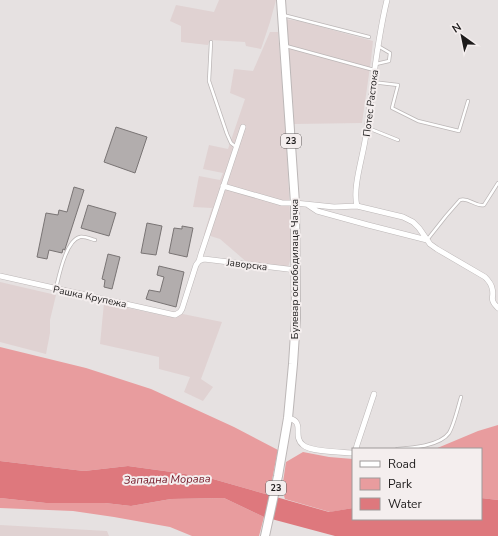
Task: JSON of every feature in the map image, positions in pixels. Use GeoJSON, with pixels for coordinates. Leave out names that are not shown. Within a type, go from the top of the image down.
{"type":"FeatureCollection","features":[{"type":"Feature","properties":{"kind":"main road","name":"Булевар ослободилаца Чачка"},"geometry":{"type":"LineString","coordinates":[[265,536],[276,488],[288,418],[295,335],[295,203],[282,0]]}},
{"type":"Feature","properties":{"kind":"street","name":"Потес Растока"},"geometry":{"type":"LineString","coordinates":[[357,206],[355,199],[367,128],[374,67],[387,0]]}},
{"type":"Feature","properties":{"kind":"street"},"geometry":{"type":"LineString","coordinates":[[199,260],[242,127]]}},
{"type":"Feature","properties":{"kind":"street"},"geometry":{"type":"LineString","coordinates":[[223,186],[282,203],[357,206],[413,222],[430,244],[485,277],[492,288],[493,303],[498,308]]}},
{"type":"Feature","properties":{"kind":"street"},"geometry":{"type":"LineString","coordinates":[[307,204],[317,211],[427,240]]}},
{"type":"Feature","properties":{"kind":"street","name":"Јаворска"},"geometry":{"type":"LineString","coordinates":[[199,260],[204,259],[296,270]]}},
{"type":"Feature","properties":{"kind":"street","name":"Рашка Крупежа"},"geometry":{"type":"LineString","coordinates":[[0,276],[175,315],[182,309],[199,260]]}},
{"type":"Feature","properties":{"kind":"street"},"geometry":{"type":"LineString","coordinates":[[356,448],[374,394]]}},
{"type":"Feature","properties":{"kind":"street"},"geometry":{"type":"LineString","coordinates":[[288,418],[297,423],[299,441],[306,447],[315,450],[352,453]]}},
{"type":"Feature","properties":{"kind":"lane"},"geometry":{"type":"LineString","coordinates":[[282,15],[369,37]]}},
{"type":"Feature","properties":{"kind":"lane"},"geometry":{"type":"LineString","coordinates":[[211,42],[209,81],[227,134],[231,143],[236,147]]}},
{"type":"Feature","properties":{"kind":"lane"},"geometry":{"type":"LineString","coordinates":[[284,45],[374,67],[389,62],[390,53],[378,45]]}},
{"type":"Feature","properties":{"kind":"lane"},"geometry":{"type":"LineString","coordinates":[[372,82],[398,85],[392,108],[418,121],[459,131],[468,101]]}},
{"type":"Feature","properties":{"kind":"lane"},"geometry":{"type":"LineString","coordinates":[[367,128],[398,140]]}},
{"type":"Feature","properties":{"kind":"lane"},"geometry":{"type":"LineString","coordinates":[[427,240],[458,201],[464,199],[479,206],[484,205],[498,183]]}},
{"type":"Feature","properties":{"kind":"lane"},"geometry":{"type":"LineString","coordinates":[[56,288],[67,250],[74,240],[80,237],[95,240]]}},
{"type":"Feature","properties":{"kind":"lane"},"geometry":{"type":"LineString","coordinates":[[405,448],[434,443],[444,438],[449,432],[461,397]]}},
{"type":"Feature","properties":{"kind":"shaded area"},"geometry":{"type":"Polygon","coordinates":[[[219,0],[276,0],[261,49],[246,46],[245,42],[210,40],[208,45],[181,42],[181,26],[170,21],[176,5],[214,12],[219,0]]]}},
{"type":"Feature","properties":{"kind":"shaded area"},"geometry":{"type":"Polygon","coordinates":[[[284,19],[299,21],[373,41],[362,123],[294,124],[289,69],[289,47],[284,19]]]}},
{"type":"Feature","properties":{"kind":"shaded area"},"geometry":{"type":"Polygon","coordinates":[[[270,32],[278,32],[286,134],[292,254],[287,271],[249,264],[220,239],[204,234],[212,208],[193,207],[199,176],[220,180],[223,173],[203,169],[209,145],[228,149],[245,99],[230,93],[234,69],[253,71],[270,32]]]}},
{"type":"Feature","properties":{"kind":"shaded area"},"geometry":{"type":"Polygon","coordinates":[[[0,282],[56,295],[50,320],[50,333],[46,354],[0,342],[0,282]]]}},
{"type":"Feature","properties":{"kind":"shaded area"},"geometry":{"type":"Polygon","coordinates":[[[104,303],[171,317],[178,313],[222,322],[201,379],[213,387],[203,401],[184,392],[190,377],[159,369],[159,357],[100,344],[104,303]]]}},
{"type":"Feature","properties":{"kind":"shaded area"},"geometry":{"type":"Polygon","coordinates":[[[0,525],[107,531],[109,536],[0,536],[0,525]]]}},
{"type":"Feature","properties":{"kind":"green space"},"geometry":{"type":"Polygon","coordinates":[[[0,347],[86,368],[151,389],[234,427],[278,450],[269,495],[213,479],[128,466],[84,471],[0,461],[0,347]]]}},
{"type":"Feature","properties":{"kind":"green space"},"geometry":{"type":"Polygon","coordinates":[[[498,425],[498,500],[482,498],[482,448],[437,448],[478,431],[498,425]]]}},
{"type":"Feature","properties":{"kind":"green space"},"geometry":{"type":"Polygon","coordinates":[[[303,452],[329,457],[352,459],[352,508],[330,512],[285,499],[282,489],[286,462],[303,452]]]}},
{"type":"Feature","properties":{"kind":"green space"},"geometry":{"type":"Polygon","coordinates":[[[0,498],[46,503],[105,503],[131,506],[171,499],[224,498],[264,517],[259,536],[192,536],[170,527],[73,511],[0,508],[0,498]]]}},
{"type":"Feature","properties":{"kind":"water","name":"Западна Морава"},"geometry":{"type":"Polygon","coordinates":[[[0,461],[84,471],[128,466],[213,479],[329,512],[352,508],[352,520],[482,520],[482,498],[498,500],[498,536],[335,536],[264,517],[224,498],[171,499],[131,506],[105,503],[46,503],[0,498],[0,461]]]}},
{"type":"Feature","properties":{"kind":"building"},"geometry":{"type":"Polygon","coordinates":[[[116,127],[147,137],[135,173],[104,162],[116,127]]]}},
{"type":"Feature","properties":{"kind":"building"},"geometry":{"type":"Polygon","coordinates":[[[74,187],[84,190],[65,250],[63,249],[62,253],[49,250],[47,259],[37,257],[46,213],[58,215],[59,210],[67,212],[74,187]]]}},
{"type":"Feature","properties":{"kind":"building"},"geometry":{"type":"Polygon","coordinates":[[[88,205],[116,213],[109,236],[81,228],[88,205]]]}},
{"type":"Feature","properties":{"kind":"building"},"geometry":{"type":"Polygon","coordinates":[[[147,223],[162,226],[156,255],[141,253],[147,223]]]}},
{"type":"Feature","properties":{"kind":"building"},"geometry":{"type":"Polygon","coordinates":[[[182,226],[193,228],[187,257],[169,253],[174,228],[182,229],[182,226]]]}},
{"type":"Feature","properties":{"kind":"building"},"geometry":{"type":"Polygon","coordinates":[[[108,254],[120,257],[112,289],[104,287],[105,280],[102,279],[108,254]]]}},
{"type":"Feature","properties":{"kind":"building"},"geometry":{"type":"Polygon","coordinates":[[[159,266],[184,272],[176,307],[146,299],[149,290],[160,292],[164,277],[157,275],[159,266]]]}}]}
